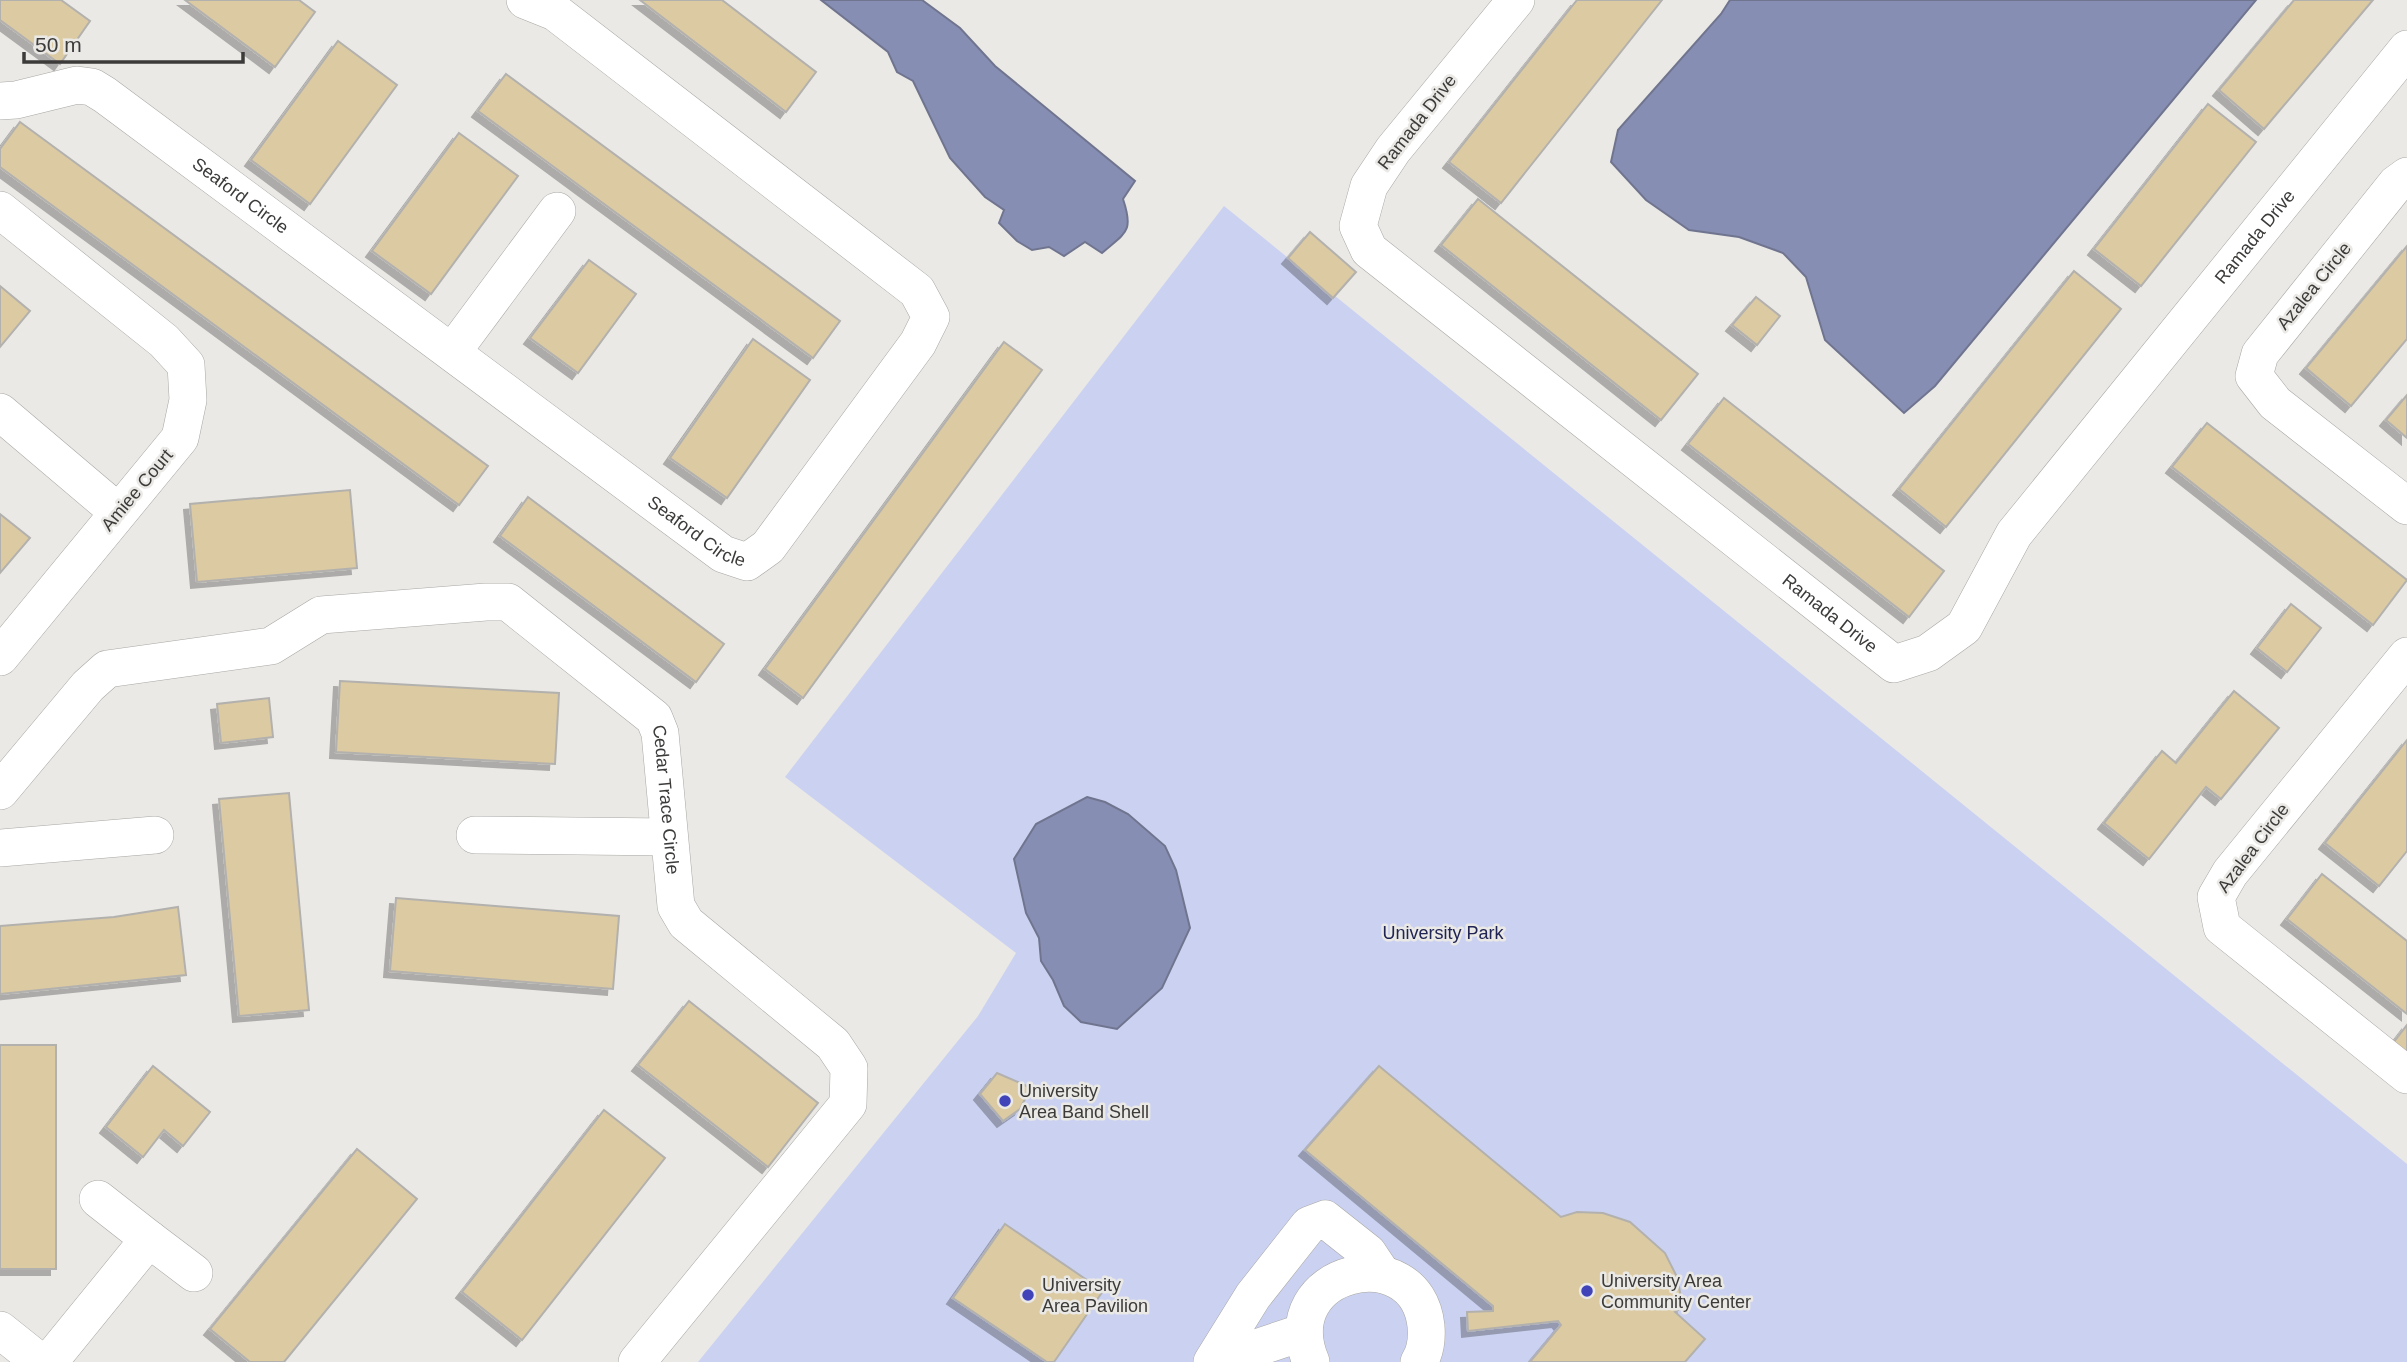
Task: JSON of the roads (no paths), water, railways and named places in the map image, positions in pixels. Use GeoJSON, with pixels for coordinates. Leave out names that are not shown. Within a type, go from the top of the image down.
{"type":"FeatureCollection","features":[{"type":"Feature","properties":{"kind":"street","name":"Seaford Circle"},"geometry":{"type":"LineString","coordinates":[[0,101],[16,100],[77,85],[92,87],[723,554],[747,562],[768,547],[918,343],[931,317],[917,291],[555,12],[525,0]]}},
{"type":"Feature","properties":{"kind":"street","name":"Ramada Drive"},"geometry":{"type":"LineString","coordinates":[[1516,0],[1368,186],[1358,226],[1369,250],[1894,664],[1928,653],[1964,627],[2014,534],[2407,49]]}},
{"type":"Feature","properties":{"kind":"street","name":"Azalea Circle"},"geometry":{"type":"LineString","coordinates":[[2407,176],[2396,184],[2260,354],[2254,376],[2275,403],[2407,506]]}},
{"type":"Feature","properties":{"kind":"street","name":"Amiee Court"},"geometry":{"type":"LineString","coordinates":[[0,210],[164,341],[186,365],[188,400],[180,438],[0,657]]}},
{"type":"Feature","properties":{"kind":"street"},"geometry":{"type":"LineString","coordinates":[[453,352],[556,211]]}},
{"type":"Feature","properties":{"kind":"street"},"geometry":{"type":"LineString","coordinates":[[0,412],[118,512]]}},
{"type":"Feature","properties":{"kind":"street","name":"Cedar Trace Circle"},"geometry":{"type":"LineString","coordinates":[[0,792],[88,686],[107,669],[271,646],[321,615],[508,602],[654,718],[660,733],[676,906],[686,923],[833,1044],[849,1068],[848,1104],[637,1362]]}},
{"type":"Feature","properties":{"kind":"street","name":"Azalea Circle"},"geometry":{"type":"LineString","coordinates":[[2407,656],[2230,873],[2216,897],[2222,927],[2407,1075]]}},
{"type":"Feature","properties":{"kind":"street"},"geometry":{"type":"LineString","coordinates":[[0,848],[155,835]]}},
{"type":"Feature","properties":{"kind":"street"},"geometry":{"type":"LineString","coordinates":[[475,835],[669,837]]}},
{"type":"Feature","properties":{"kind":"street"},"geometry":{"type":"LineString","coordinates":[[98,1199],[194,1273]]}},
{"type":"Feature","properties":{"kind":"street"},"geometry":{"type":"LineString","coordinates":[[1213,1362],[1253,1296],[1308,1225],[1325,1219],[1368,1253],[1382,1274]]}},
{"type":"Feature","properties":{"kind":"street"},"geometry":{"type":"LineString","coordinates":[[49,1362],[149,1239]]}},
{"type":"Feature","properties":{"kind":"street"},"geometry":{"type":"LineString","coordinates":[[1213,1362],[1307,1347],[1307,1314],[1316,1297],[1329,1284],[1346,1275],[1364,1272],[1382,1274],[1401,1283],[1416,1297],[1425,1316],[1427,1337],[1419,1362]]}},
{"type":"Feature","properties":{"kind":"street"},"geometry":{"type":"LineString","coordinates":[[0,1330],[40,1362]]}},
{"type":"Feature","properties":{"kind":"place","name":"University Area Band Shell"},"geometry":{"type":"Point","coordinates":[1005,1101]}},
{"type":"Feature","properties":{"kind":"place","name":"University Area Community Center"},"geometry":{"type":"Point","coordinates":[1587,1291]}},
{"type":"Feature","properties":{"kind":"place","name":"University Area Pavilion"},"geometry":{"type":"Point","coordinates":[1028,1295]}},
{"type":"Feature","properties":{"kind":"park label","name":"University Park"},"geometry":{"type":"Point","coordinates":[1443,933]}}]}
